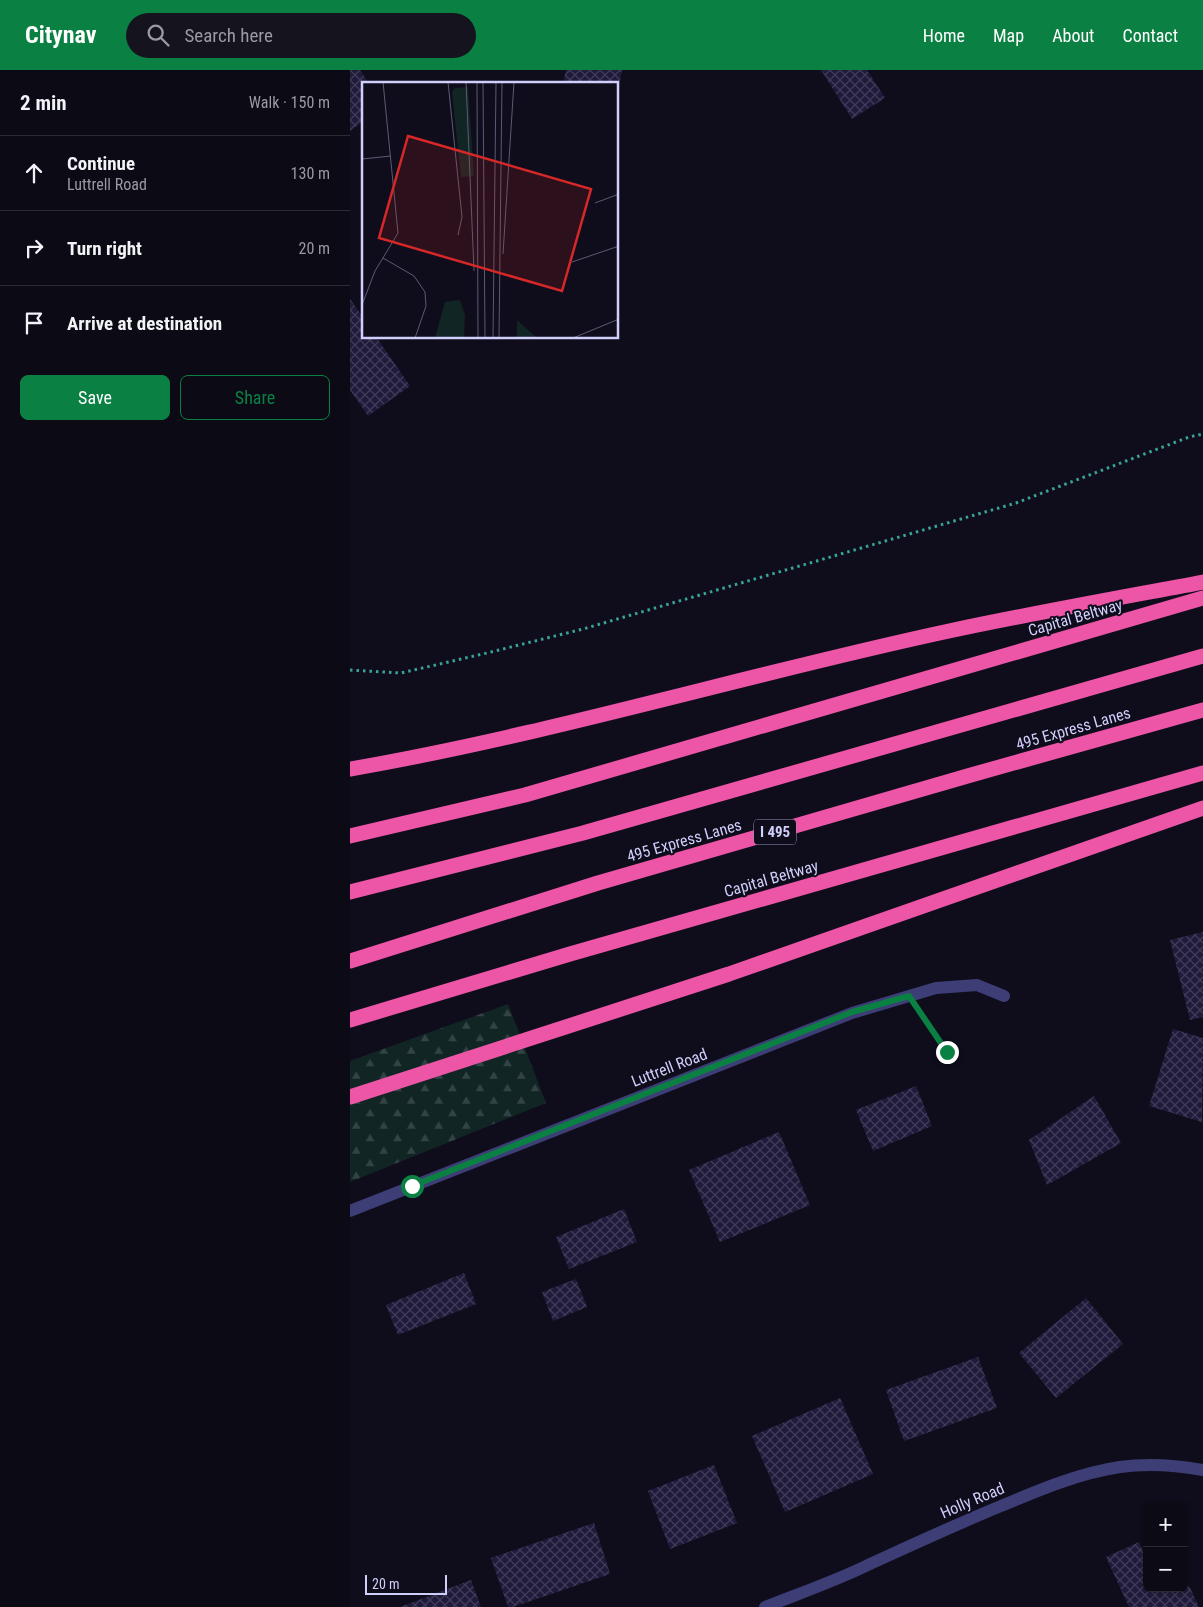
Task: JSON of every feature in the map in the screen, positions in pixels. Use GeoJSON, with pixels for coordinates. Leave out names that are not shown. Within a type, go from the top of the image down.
{"type":"FeatureCollection","features":[{"type":"Feature","properties":{"kind":"highway"},"geometry":{"type":"LineString","coordinates":[[350,769],[419,757],[505,738],[948,631],[1203,582]]}},
{"type":"Feature","properties":{"kind":"highway","name":"Capital Beltway"},"geometry":{"type":"LineString","coordinates":[[350,836],[525,795],[1203,598]]}},
{"type":"Feature","properties":{"kind":"highway","name":"495 Express Lanes"},"geometry":{"type":"LineString","coordinates":[[350,892],[582,833],[1203,656]]}},
{"type":"Feature","properties":{"kind":"highway","name":"495 Express Lanes"},"geometry":{"type":"LineString","coordinates":[[350,960],[607,881],[971,775],[1203,710]]}},
{"type":"Feature","properties":{"kind":"highway","name":"Capital Beltway"},"geometry":{"type":"LineString","coordinates":[[350,1020],[598,946],[1203,773]]}},
{"type":"Feature","properties":{"kind":"highway"},"geometry":{"type":"LineString","coordinates":[[350,1098],[729,974],[1203,808]]}},
{"type":"Feature","properties":{"kind":"street","name":"Luttrell Road"},"geometry":{"type":"LineString","coordinates":[[350,1211],[852,1012],[936,988],[977,985],[1004,996]]}},
{"type":"Feature","properties":{"kind":"street","name":"Holly Road"},"geometry":{"type":"LineString","coordinates":[[765,1607],[868,1566],[928,1536],[1019,1498],[1085,1474],[1120,1467],[1149,1465],[1176,1465],[1203,1470]]}},
{"type":"Feature","properties":{"kind":"path"},"geometry":{"type":"LineString","coordinates":[[350,670],[401,673],[583,629],[1016,503],[1190,437],[1203,434]]}},
{"type":"Feature","properties":{"kind":"path"},"geometry":{"type":"LineString","coordinates":[[909,996],[947,1052]]}},
{"type":"Feature","properties":{"kind":"green space"},"geometry":{"type":"Polygon","coordinates":[[[508,1004],[546,1103],[350,1182],[350,1061],[508,1004]]]}},
{"type":"Feature","properties":{"kind":"building"},"geometry":{"type":"Polygon","coordinates":[[[350,70],[360,70],[368,82],[362,82],[362,122],[350,131],[350,70]]]}},
{"type":"Feature","properties":{"kind":"building"},"geometry":{"type":"Polygon","coordinates":[[[566,70],[622,70],[619,85],[619,82],[563,82],[566,70]]]}},
{"type":"Feature","properties":{"kind":"building"},"geometry":{"type":"Polygon","coordinates":[[[821,70],[867,70],[885,98],[852,119],[821,70]]]}},
{"type":"Feature","properties":{"kind":"building"},"geometry":{"type":"Polygon","coordinates":[[[350,299],[362,316],[362,339],[378,339],[410,386],[368,416],[350,390],[350,299]]]}},
{"type":"Feature","properties":{"kind":"building"},"geometry":{"type":"Polygon","coordinates":[[[1203,932],[1203,1017],[1190,1020],[1170,940],[1203,932]]]}},
{"type":"Feature","properties":{"kind":"building"},"geometry":{"type":"Polygon","coordinates":[[[1173,1029],[1203,1038],[1202,1122],[1149,1106],[1173,1029]]]}},
{"type":"Feature","properties":{"kind":"building"},"geometry":{"type":"Polygon","coordinates":[[[916,1086],[932,1126],[873,1151],[856,1110],[916,1086]]]}},
{"type":"Feature","properties":{"kind":"building"},"geometry":{"type":"Polygon","coordinates":[[[1094,1096],[1121,1143],[1047,1185],[1029,1140],[1094,1096]]]}},
{"type":"Feature","properties":{"kind":"building"},"geometry":{"type":"Polygon","coordinates":[[[779,1132],[810,1205],[720,1242],[689,1170],[779,1132]]]}},
{"type":"Feature","properties":{"kind":"building"},"geometry":{"type":"Polygon","coordinates":[[[624,1209],[637,1242],[569,1269],[556,1237],[624,1209]]]}},
{"type":"Feature","properties":{"kind":"building"},"geometry":{"type":"Polygon","coordinates":[[[464,1273],[476,1304],[398,1335],[386,1305],[464,1273]]]}},
{"type":"Feature","properties":{"kind":"building"},"geometry":{"type":"Polygon","coordinates":[[[576,1279],[587,1307],[553,1321],[542,1292],[576,1279]]]}},
{"type":"Feature","properties":{"kind":"building"},"geometry":{"type":"Polygon","coordinates":[[[1086,1298],[1123,1344],[1056,1398],[1019,1353],[1086,1298]]]}},
{"type":"Feature","properties":{"kind":"building"},"geometry":{"type":"Polygon","coordinates":[[[978,1357],[997,1408],[904,1441],[886,1390],[978,1357]]]}},
{"type":"Feature","properties":{"kind":"building"},"geometry":{"type":"Polygon","coordinates":[[[840,1398],[873,1474],[785,1512],[752,1436],[840,1398]]]}},
{"type":"Feature","properties":{"kind":"building"},"geometry":{"type":"Polygon","coordinates":[[[714,1465],[737,1523],[670,1549],[648,1491],[714,1465]]]}},
{"type":"Feature","properties":{"kind":"building"},"geometry":{"type":"Polygon","coordinates":[[[594,1523],[610,1574],[513,1607],[508,1607],[491,1558],[594,1523]]]}},
{"type":"Feature","properties":{"kind":"building"},"geometry":{"type":"Polygon","coordinates":[[[1139,1542],[1143,1550],[1143,1592],[1188,1592],[1188,1584],[1199,1607],[1129,1607],[1106,1557],[1139,1542]]]}},
{"type":"Feature","properties":{"kind":"building"},"geometry":{"type":"Polygon","coordinates":[[[471,1580],[481,1607],[400,1607],[471,1580]]]}},
{"type":"Feature","properties":{"kind":"route"},"geometry":{"type":"LineString","coordinates":[[412,1186],[852,1012],[909,996],[947,1052]]}}]}
